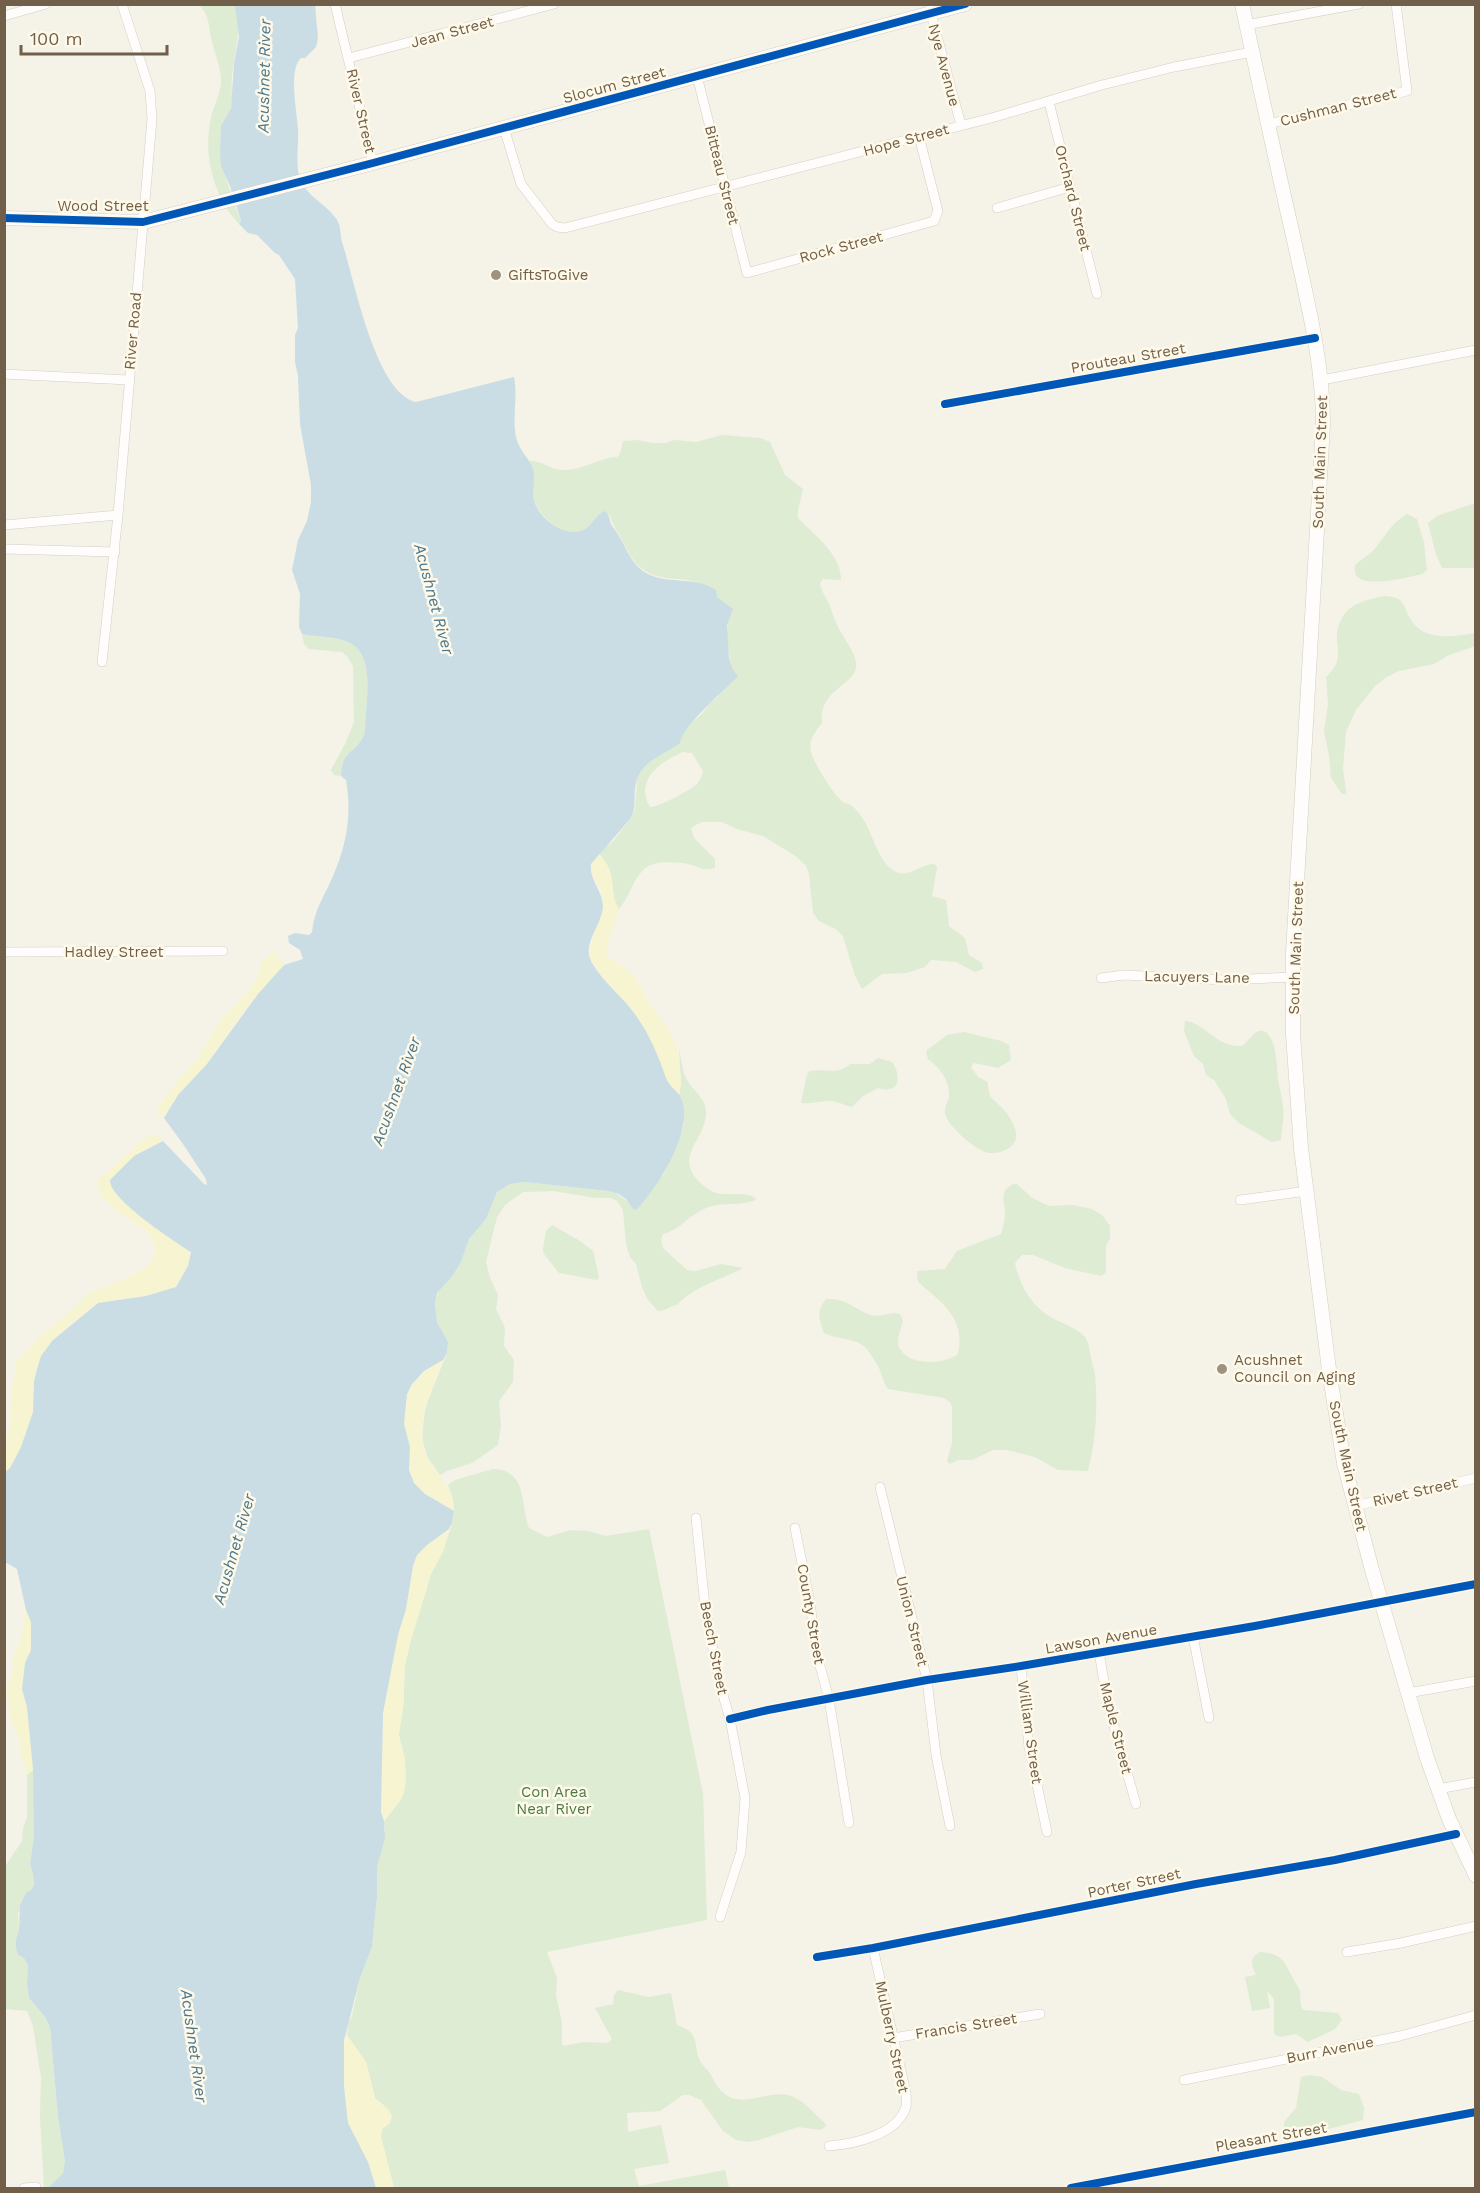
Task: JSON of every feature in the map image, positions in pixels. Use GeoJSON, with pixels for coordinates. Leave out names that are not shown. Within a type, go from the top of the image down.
{"type":"FeatureCollection","features":[{"type":"Feature","properties":{"kind":"main road","name":"Slocum Street"},"geometry":{"type":"LineString","coordinates":[[269,190],[697,76],[931,9],[965,4]]}},
{"type":"Feature","properties":{"kind":"main road","name":"South Main Street"},"geometry":{"type":"LineString","coordinates":[[1242,4],[1303,276],[1322,380],[1323,424],[1293,977],[1297,1094],[1306,1191],[1333,1399],[1355,1506],[1438,1789],[1476,1876]]}},
{"type":"Feature","properties":{"kind":"main road","name":"Wood Street"},"geometry":{"type":"LineString","coordinates":[[4,218],[143,222],[269,190]]}},
{"type":"Feature","properties":{"kind":"street"},"geometry":{"type":"LineString","coordinates":[[4,16],[46,4]]}},
{"type":"Feature","properties":{"kind":"street","name":"River Road"},"geometry":{"type":"LineString","coordinates":[[102,662],[115,552],[152,100],[122,4]]}},
{"type":"Feature","properties":{"kind":"street","name":"River Street"},"geometry":{"type":"LineString","coordinates":[[335,4],[373,163]]}},
{"type":"Feature","properties":{"kind":"street","name":"Jean Street"},"geometry":{"type":"LineString","coordinates":[[349,58],[554,4]]}},
{"type":"Feature","properties":{"kind":"street"},"geometry":{"type":"LineString","coordinates":[[1246,25],[1359,4]]}},
{"type":"Feature","properties":{"kind":"street","name":"Cushman Street"},"geometry":{"type":"LineString","coordinates":[[1268,124],[1407,91],[1396,4]]}},
{"type":"Feature","properties":{"kind":"street","name":"Nye Avenue"},"geometry":{"type":"LineString","coordinates":[[931,9],[961,125]]}},
{"type":"Feature","properties":{"kind":"street","name":"Hope Street"},"geometry":{"type":"LineString","coordinates":[[504,128],[521,184],[550,222],[559,228],[576,226],[1049,102],[1102,85],[1252,52]]}},
{"type":"Feature","properties":{"kind":"street","name":"Bitteau Street"},"geometry":{"type":"LineString","coordinates":[[697,76],[747,273]]}},
{"type":"Feature","properties":{"kind":"street","name":"Orchard Street"},"geometry":{"type":"LineString","coordinates":[[1049,102],[1097,294]]}},
{"type":"Feature","properties":{"kind":"street","name":"Rock Street"},"geometry":{"type":"LineString","coordinates":[[747,273],[934,221],[938,211],[919,136]]}},
{"type":"Feature","properties":{"kind":"street"},"geometry":{"type":"LineString","coordinates":[[997,207],[1070,188]]}},
{"type":"Feature","properties":{"kind":"street","name":"Prouteau Street"},"geometry":{"type":"LineString","coordinates":[[945,404],[1315,338]]}},
{"type":"Feature","properties":{"kind":"street"},"geometry":{"type":"LineString","coordinates":[[1322,380],[1476,350]]}},
{"type":"Feature","properties":{"kind":"street"},"geometry":{"type":"LineString","coordinates":[[4,374],[129,380]]}},
{"type":"Feature","properties":{"kind":"street"},"geometry":{"type":"LineString","coordinates":[[4,525],[118,515]]}},
{"type":"Feature","properties":{"kind":"street"},"geometry":{"type":"LineString","coordinates":[[4,549],[115,552]]}},
{"type":"Feature","properties":{"kind":"street","name":"Hadley Street"},"geometry":{"type":"LineString","coordinates":[[4,952],[223,951]]}},
{"type":"Feature","properties":{"kind":"street","name":"Lacuyers Lane"},"geometry":{"type":"LineString","coordinates":[[1101,978],[1124,975],[1190,980],[1293,977]]}},
{"type":"Feature","properties":{"kind":"street"},"geometry":{"type":"LineString","coordinates":[[1240,1200],[1306,1191]]}},
{"type":"Feature","properties":{"kind":"street","name":"Rivet Street"},"geometry":{"type":"LineString","coordinates":[[1355,1506],[1476,1478]]}},
{"type":"Feature","properties":{"kind":"street","name":"Union Street"},"geometry":{"type":"LineString","coordinates":[[880,1487],[927,1680],[936,1755],[950,1826]]}},
{"type":"Feature","properties":{"kind":"street","name":"Beech Street"},"geometry":{"type":"LineString","coordinates":[[696,1518],[705,1606],[718,1678],[730,1719],[745,1798],[741,1852],[720,1917]]}},
{"type":"Feature","properties":{"kind":"street","name":"County Street"},"geometry":{"type":"LineString","coordinates":[[795,1528],[810,1603],[817,1654],[829,1699],[849,1823]]}},
{"type":"Feature","properties":{"kind":"street","name":"Lawson Avenue"},"geometry":{"type":"LineString","coordinates":[[730,1719],[927,1680],[1021,1666],[1476,1584]]}},
{"type":"Feature","properties":{"kind":"street"},"geometry":{"type":"LineString","coordinates":[[1192,1636],[1209,1718]]}},
{"type":"Feature","properties":{"kind":"street","name":"Maple Street"},"geometry":{"type":"LineString","coordinates":[[1099,1652],[1108,1705],[1136,1804]]}},
{"type":"Feature","properties":{"kind":"street","name":"William Street"},"geometry":{"type":"LineString","coordinates":[[1021,1666],[1029,1747],[1047,1832]]}},
{"type":"Feature","properties":{"kind":"street"},"geometry":{"type":"LineString","coordinates":[[1408,1693],[1476,1681]]}},
{"type":"Feature","properties":{"kind":"street"},"geometry":{"type":"LineString","coordinates":[[1438,1789],[1476,1782]]}},
{"type":"Feature","properties":{"kind":"street","name":"Porter Street"},"geometry":{"type":"LineString","coordinates":[[817,1957],[1343,1858],[1456,1834]]}},
{"type":"Feature","properties":{"kind":"street"},"geometry":{"type":"LineString","coordinates":[[1347,1952],[1401,1943],[1476,1926]]}},
{"type":"Feature","properties":{"kind":"street","name":"Mulberry Street"},"geometry":{"type":"LineString","coordinates":[[830,2146],[861,2142],[879,2134],[896,2123],[906,2107],[906,2093],[873,1948]]}},
{"type":"Feature","properties":{"kind":"street","name":"Francis Street"},"geometry":{"type":"LineString","coordinates":[[893,2038],[1040,2014]]}},
{"type":"Feature","properties":{"kind":"street","name":"Burr Avenue"},"geometry":{"type":"LineString","coordinates":[[1184,2080],[1389,2038],[1476,2015]]}},
{"type":"Feature","properties":{"kind":"street","name":"Pleasant Street"},"geometry":{"type":"LineString","coordinates":[[1071,2188],[1476,2112]]}},
{"type":"Feature","properties":{"kind":"street"},"geometry":{"type":"LineString","coordinates":[[24,2188],[36,2187]]}},
{"type":"Feature","properties":{"kind":"green space"},"geometry":{"type":"Polygon","coordinates":[[[199,5],[235,5],[237,15],[238,33],[231,106],[220,137],[222,161],[241,220],[239,224],[217,190],[210,163],[208,136],[221,77],[208,20],[199,5]]]}},
{"type":"Feature","properties":{"kind":"green space"},"geometry":{"type":"Polygon","coordinates":[[[722,435],[760,438],[770,442],[785,475],[803,489],[798,518],[826,546],[837,562],[841,580],[823,579],[820,583],[836,623],[856,663],[851,677],[826,702],[822,711],[822,723],[811,740],[810,748],[813,757],[835,793],[861,816],[888,866],[899,873],[904,873],[935,864],[937,868],[932,896],[946,900],[949,926],[965,938],[969,955],[982,963],[983,969],[975,972],[956,962],[931,960],[925,967],[907,973],[882,974],[862,989],[855,976],[843,936],[836,929],[819,921],[813,913],[806,866],[797,857],[763,836],[722,822],[701,822],[691,828],[694,838],[715,859],[715,868],[703,869],[692,865],[664,862],[647,867],[639,874],[619,909],[609,868],[598,853],[614,840],[631,818],[635,810],[637,779],[644,765],[674,747],[688,726],[717,698],[733,670],[728,643],[729,617],[716,598],[698,583],[653,575],[640,567],[627,550],[610,515],[597,516],[588,528],[581,532],[573,533],[557,528],[544,516],[535,503],[529,461],[569,470],[617,457],[623,441],[696,442],[722,435]],[[683,752],[675,756],[652,773],[645,788],[650,807],[674,798],[697,784],[703,771],[692,753],[683,752]]]}},
{"type":"Feature","properties":{"kind":"green space"},"geometry":{"type":"Polygon","coordinates":[[[1475,503],[1475,568],[1442,568],[1428,523],[1437,516],[1475,503]]]}},
{"type":"Feature","properties":{"kind":"green space"},"geometry":{"type":"Polygon","coordinates":[[[1407,514],[1417,519],[1424,543],[1427,570],[1422,574],[1387,581],[1361,579],[1356,575],[1355,566],[1373,551],[1392,526],[1407,514]]]}},
{"type":"Feature","properties":{"kind":"green space"},"geometry":{"type":"Polygon","coordinates":[[[1383,596],[1392,597],[1401,602],[1411,620],[1422,631],[1436,636],[1475,633],[1475,646],[1447,656],[1434,664],[1399,671],[1375,686],[1356,710],[1346,732],[1343,769],[1346,794],[1342,794],[1331,778],[1324,731],[1328,704],[1326,677],[1336,663],[1337,632],[1343,616],[1359,603],[1383,596]]]}},
{"type":"Feature","properties":{"kind":"green space"},"geometry":{"type":"Polygon","coordinates":[[[302,634],[347,641],[359,650],[366,667],[368,686],[364,734],[346,758],[341,776],[334,775],[331,770],[354,722],[353,666],[342,652],[309,649],[304,644],[302,634]]]}},
{"type":"Feature","properties":{"kind":"green space"},"geometry":{"type":"Polygon","coordinates":[[[1185,1021],[1197,1025],[1222,1042],[1233,1046],[1242,1046],[1259,1031],[1269,1036],[1275,1051],[1283,1107],[1281,1140],[1272,1142],[1239,1123],[1230,1114],[1226,1099],[1214,1080],[1206,1075],[1203,1064],[1194,1056],[1184,1031],[1185,1021]]]}},
{"type":"Feature","properties":{"kind":"green space"},"geometry":{"type":"Polygon","coordinates":[[[964,1032],[1009,1045],[1011,1060],[998,1068],[974,1063],[971,1067],[978,1077],[988,1082],[991,1097],[1007,1114],[1014,1126],[1016,1138],[1014,1143],[1003,1151],[989,1153],[977,1148],[957,1131],[945,1114],[949,1097],[948,1085],[940,1070],[928,1059],[926,1051],[947,1035],[964,1032]]]}},
{"type":"Feature","properties":{"kind":"green space"},"geometry":{"type":"Polygon","coordinates":[[[679,1048],[685,1076],[701,1098],[706,1111],[705,1122],[689,1159],[690,1168],[696,1178],[714,1192],[745,1194],[757,1199],[744,1203],[716,1205],[702,1210],[674,1230],[663,1234],[661,1239],[663,1248],[687,1270],[696,1271],[721,1264],[743,1268],[691,1293],[677,1305],[658,1311],[648,1300],[636,1264],[630,1257],[626,1244],[623,1210],[617,1201],[611,1198],[553,1191],[523,1192],[505,1205],[497,1217],[486,1262],[498,1295],[496,1309],[505,1328],[504,1346],[514,1360],[513,1382],[499,1401],[501,1426],[498,1445],[472,1463],[440,1475],[428,1458],[422,1439],[425,1408],[447,1353],[448,1342],[437,1322],[435,1304],[439,1289],[453,1275],[461,1262],[469,1239],[486,1219],[497,1192],[510,1184],[525,1182],[608,1191],[622,1197],[632,1208],[651,1192],[664,1174],[684,1124],[679,1095],[681,1084],[679,1048]]]}},
{"type":"Feature","properties":{"kind":"green space"},"geometry":{"type":"Polygon","coordinates":[[[878,1058],[892,1062],[895,1067],[898,1078],[895,1087],[878,1088],[863,1096],[852,1107],[832,1101],[801,1103],[807,1074],[810,1071],[835,1071],[850,1064],[870,1064],[878,1058]]]}},
{"type":"Feature","properties":{"kind":"green space"},"geometry":{"type":"Polygon","coordinates":[[[1017,1184],[1032,1198],[1049,1206],[1073,1205],[1092,1209],[1102,1215],[1110,1226],[1110,1239],[1106,1246],[1106,1272],[1101,1276],[1065,1268],[1033,1255],[1022,1255],[1015,1263],[1024,1289],[1034,1303],[1048,1315],[1081,1333],[1088,1343],[1095,1375],[1096,1423],[1088,1471],[1058,1470],[1035,1457],[1007,1450],[993,1450],[972,1460],[958,1460],[950,1464],[947,1461],[952,1443],[950,1402],[944,1398],[888,1389],[878,1366],[865,1347],[856,1342],[824,1333],[821,1323],[819,1315],[826,1299],[840,1300],[871,1315],[900,1314],[903,1321],[899,1346],[905,1355],[912,1359],[937,1362],[958,1354],[960,1341],[955,1321],[950,1312],[918,1282],[917,1271],[945,1269],[957,1251],[1001,1234],[1005,1216],[1003,1198],[1006,1189],[1017,1184]]]}},
{"type":"Feature","properties":{"kind":"green space"},"geometry":{"type":"Polygon","coordinates":[[[552,1225],[593,1251],[599,1277],[597,1280],[559,1273],[544,1254],[543,1249],[546,1231],[552,1225]]]}},
{"type":"Feature","properties":{"kind":"green space","name":"Con Area Near River"},"geometry":{"type":"Polygon","coordinates":[[[493,1469],[512,1475],[521,1490],[529,1528],[547,1537],[571,1530],[588,1531],[606,1536],[649,1529],[703,1794],[707,1920],[547,1952],[557,1978],[556,1995],[564,2046],[583,2042],[608,2043],[612,2039],[595,2008],[613,2004],[614,1995],[618,1990],[649,1997],[671,1993],[677,2025],[685,2028],[693,2036],[700,2061],[722,2092],[739,2100],[780,2094],[788,2095],[803,2103],[825,2123],[826,2126],[821,2130],[798,2127],[748,2142],[736,2140],[723,2131],[701,2100],[689,2095],[683,2095],[660,2111],[627,2113],[628,2132],[661,2125],[669,2163],[634,2169],[639,2186],[725,2170],[729,2188],[394,2188],[381,2137],[382,2129],[390,2123],[388,2109],[375,2098],[366,2062],[347,2035],[348,2023],[352,2016],[360,1978],[372,1947],[377,1897],[377,1860],[385,1832],[384,1821],[400,1801],[396,1737],[402,1714],[408,1639],[425,1595],[431,1568],[434,1567],[451,1527],[454,1507],[448,1485],[455,1480],[493,1469]]]}},
{"type":"Feature","properties":{"kind":"green space"},"geometry":{"type":"Polygon","coordinates":[[[34,1769],[34,1836],[30,1864],[34,1885],[18,1913],[19,1930],[16,1948],[18,1955],[28,1964],[29,1998],[45,2017],[50,2027],[58,2117],[65,2161],[63,2173],[48,2188],[44,2188],[40,2117],[41,2077],[33,2026],[27,2011],[5,2009],[4,1868],[22,1841],[27,1818],[27,1775],[34,1769]]]}},
{"type":"Feature","properties":{"kind":"green space"},"geometry":{"type":"Polygon","coordinates":[[[1260,1952],[1278,1956],[1284,1962],[1300,1991],[1303,2010],[1338,2013],[1342,2020],[1335,2029],[1308,2042],[1296,2034],[1280,2037],[1274,2034],[1274,1999],[1267,1991],[1270,2008],[1252,2011],[1245,1977],[1256,1975],[1252,1962],[1260,1952]]]}},
{"type":"Feature","properties":{"kind":"green space"},"geometry":{"type":"Polygon","coordinates":[[[1310,2075],[1322,2077],[1341,2090],[1359,2094],[1364,2108],[1363,2120],[1309,2134],[1284,2131],[1284,2122],[1296,2108],[1301,2077],[1310,2075]]]}},
{"type":"Feature","properties":{"kind":"sand"},"geometry":{"type":"Polygon","coordinates":[[[598,853],[609,868],[619,909],[606,949],[607,956],[628,970],[642,987],[647,1000],[667,1027],[678,1048],[681,1084],[679,1095],[668,1082],[638,1019],[589,957],[602,902],[600,888],[590,872],[598,853]]]}},
{"type":"Feature","properties":{"kind":"sand"},"geometry":{"type":"Polygon","coordinates":[[[274,951],[284,965],[245,1009],[207,1064],[178,1095],[164,1118],[157,1108],[197,1059],[223,1017],[247,993],[258,977],[262,961],[274,951]]]}},
{"type":"Feature","properties":{"kind":"sand"},"geometry":{"type":"Polygon","coordinates":[[[156,1134],[163,1141],[134,1156],[113,1191],[138,1215],[191,1252],[188,1266],[176,1287],[146,1296],[107,1301],[91,1307],[84,1316],[74,1321],[52,1341],[33,1381],[33,1412],[21,1447],[10,1468],[5,1472],[5,1453],[16,1362],[42,1334],[92,1291],[118,1282],[146,1268],[152,1262],[156,1250],[152,1239],[145,1230],[106,1202],[100,1193],[97,1181],[143,1140],[156,1134]]]}},
{"type":"Feature","properties":{"kind":"sand"},"geometry":{"type":"Polygon","coordinates":[[[443,1360],[425,1410],[422,1436],[430,1462],[452,1496],[454,1511],[424,1493],[413,1481],[410,1472],[410,1446],[404,1427],[405,1404],[412,1386],[425,1372],[443,1360]]]}},
{"type":"Feature","properties":{"kind":"sand"},"geometry":{"type":"Polygon","coordinates":[[[449,1529],[444,1550],[431,1574],[404,1671],[404,1702],[399,1735],[405,1758],[404,1793],[384,1821],[381,1812],[383,1713],[413,1566],[417,1555],[449,1529]]]}},
{"type":"Feature","properties":{"kind":"sand"},"geometry":{"type":"Polygon","coordinates":[[[26,1610],[31,1621],[31,1650],[25,1663],[22,1689],[27,1707],[34,1769],[27,1775],[20,1741],[11,1722],[7,1689],[13,1670],[14,1655],[21,1639],[26,1610]]]}},
{"type":"Feature","properties":{"kind":"sand"},"geometry":{"type":"Polygon","coordinates":[[[347,2035],[366,2062],[375,2098],[388,2109],[392,2116],[390,2123],[382,2129],[381,2137],[394,2188],[376,2188],[368,2162],[348,2123],[344,2086],[344,2040],[347,2035]]]}},
{"type":"Feature","properties":{"kind":"water","name":"Acushnet River"},"geometry":{"type":"Polygon","coordinates":[[[235,5],[315,5],[318,38],[316,47],[305,58],[301,58],[297,64],[294,81],[298,129],[297,161],[300,179],[307,191],[333,214],[338,222],[368,332],[389,378],[402,394],[416,402],[514,377],[516,437],[533,469],[533,497],[541,514],[553,525],[574,532],[585,529],[605,511],[632,559],[643,571],[651,576],[698,583],[716,590],[717,597],[733,609],[727,625],[729,658],[738,676],[688,727],[680,743],[652,761],[641,772],[635,789],[631,818],[591,864],[592,875],[603,907],[590,943],[589,955],[601,976],[631,1009],[642,1025],[656,1051],[667,1081],[680,1096],[684,1109],[683,1124],[672,1157],[654,1188],[636,1210],[619,1194],[608,1191],[525,1182],[510,1184],[497,1192],[486,1219],[469,1239],[461,1262],[437,1293],[435,1304],[437,1322],[448,1342],[447,1353],[443,1360],[424,1371],[412,1384],[407,1394],[404,1424],[410,1447],[409,1470],[414,1483],[425,1494],[454,1511],[449,1529],[417,1555],[398,1635],[383,1713],[381,1812],[385,1838],[377,1866],[377,1897],[372,1947],[360,1978],[344,2040],[344,2086],[348,2123],[368,2162],[376,2188],[48,2188],[63,2173],[65,2161],[58,2117],[50,2027],[45,2017],[29,1998],[28,1965],[24,1958],[18,1955],[16,1948],[20,1905],[26,1893],[34,1885],[30,1864],[34,1836],[33,1769],[27,1707],[22,1689],[25,1663],[31,1650],[31,1622],[17,1569],[5,1562],[5,1472],[10,1468],[21,1447],[33,1412],[34,1381],[37,1369],[41,1356],[52,1341],[98,1303],[146,1296],[176,1287],[188,1266],[191,1252],[131,1208],[112,1188],[110,1180],[134,1156],[163,1141],[207,1185],[206,1179],[164,1118],[178,1095],[207,1064],[258,994],[284,965],[303,959],[300,950],[289,943],[288,936],[295,933],[309,935],[312,932],[317,910],[338,864],[345,840],[348,816],[348,792],[346,780],[341,776],[342,768],[346,757],[360,743],[365,729],[367,676],[359,650],[341,639],[302,634],[299,627],[300,594],[292,570],[298,540],[307,521],[311,502],[311,485],[300,424],[298,376],[295,362],[295,335],[298,328],[295,279],[279,255],[257,235],[248,233],[239,224],[241,220],[221,166],[221,126],[231,108],[234,63],[239,37],[235,5]]]}},
{"type":"Feature","properties":{"kind":"cycle path"},"geometry":{"type":"LineString","coordinates":[[4,218],[143,222],[373,163],[965,4]]}},
{"type":"Feature","properties":{"kind":"cycle path"},"geometry":{"type":"LineString","coordinates":[[945,404],[1315,338]]}},
{"type":"Feature","properties":{"kind":"cycle path"},"geometry":{"type":"LineString","coordinates":[[730,1719],[927,1680],[1255,1626],[1476,1584]]}},
{"type":"Feature","properties":{"kind":"cycle path"},"geometry":{"type":"LineString","coordinates":[[817,1957],[1196,1884],[1335,1860],[1456,1834]]}},
{"type":"Feature","properties":{"kind":"cycle path"},"geometry":{"type":"LineString","coordinates":[[1071,2188],[1476,2112]]}},
{"type":"Feature","properties":{"kind":"place","name":"GiftsToGive"},"geometry":{"type":"Point","coordinates":[496,275]}},
{"type":"Feature","properties":{"kind":"place","name":"Acushnet Council on Aging"},"geometry":{"type":"Point","coordinates":[1222,1369]}}]}
